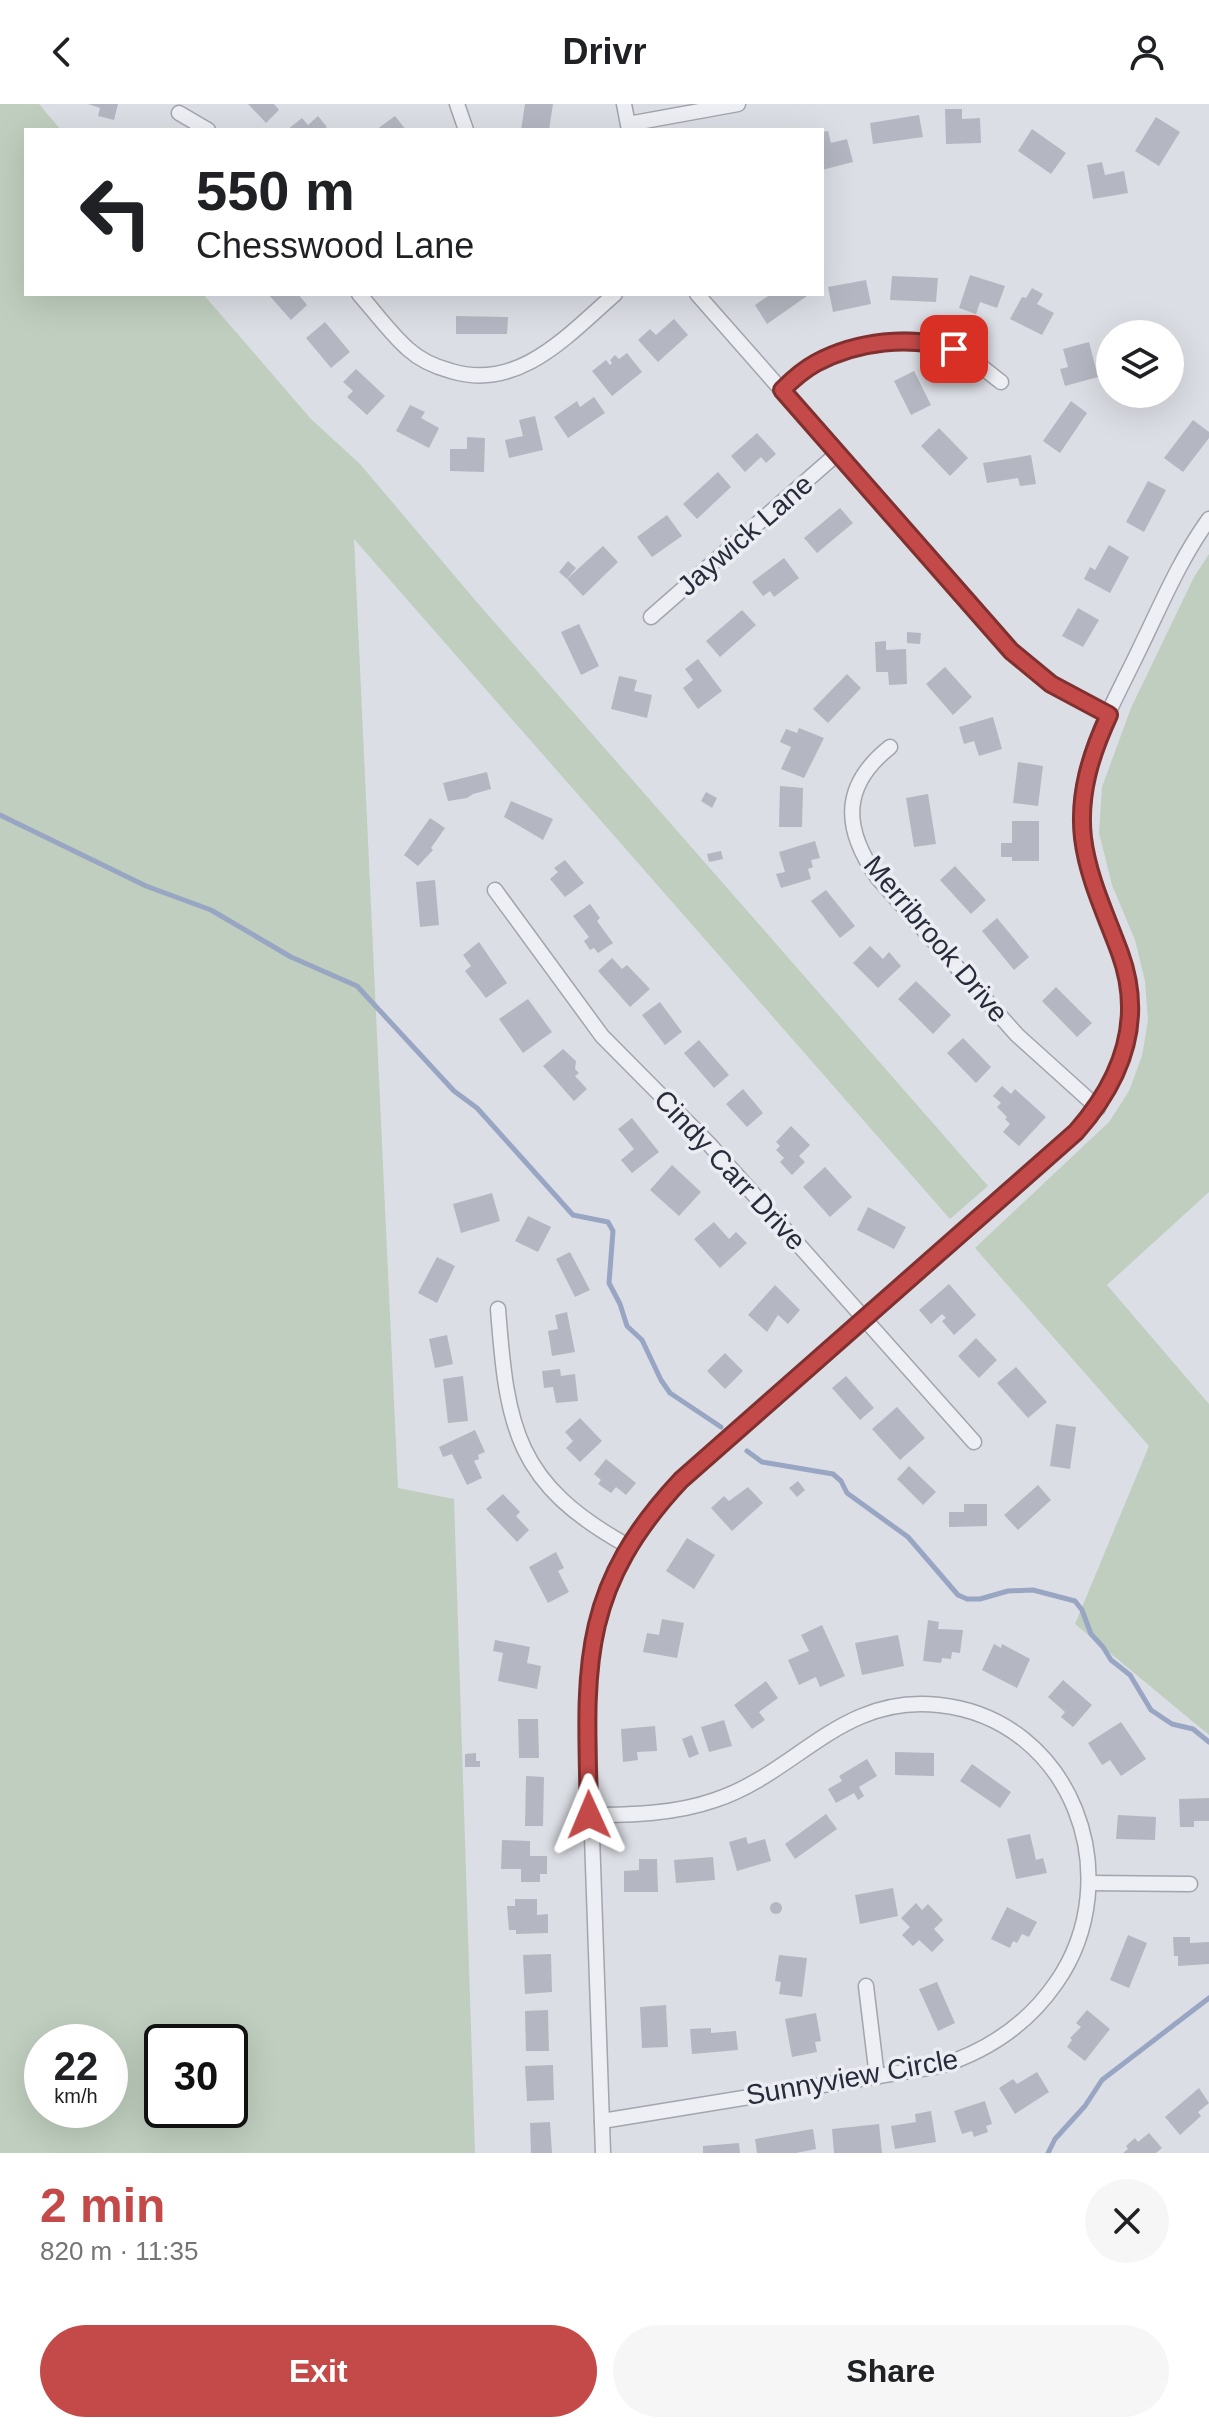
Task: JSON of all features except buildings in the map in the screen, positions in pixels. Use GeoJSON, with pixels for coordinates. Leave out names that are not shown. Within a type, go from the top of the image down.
{"type":"FeatureCollection","features":[{"type":"Feature","properties":{"kind":"street"},"geometry":{"type":"LineString","coordinates":[[457,104],[465,128]]}},
{"type":"Feature","properties":{"kind":"street"},"geometry":{"type":"LineString","coordinates":[[624,104],[628,127],[738,104]]}},
{"type":"Feature","properties":{"kind":"street"},"geometry":{"type":"LineString","coordinates":[[179,113],[205,128]]}},
{"type":"Feature","properties":{"kind":"street"},"geometry":{"type":"LineString","coordinates":[[361,296],[417,356],[437,367],[478,375],[505,373],[538,359],[613,296]]}},
{"type":"Feature","properties":{"kind":"street"},"geometry":{"type":"LineString","coordinates":[[699,296],[1019,659],[1051,684],[1109,715]]}},
{"type":"Feature","properties":{"kind":"street"},"geometry":{"type":"LineString","coordinates":[[782,390],[815,363],[842,352],[910,340],[954,349],[1001,382]]}},
{"type":"Feature","properties":{"kind":"street","name":"Jaywick Lane"},"geometry":{"type":"LineString","coordinates":[[651,617],[838,453]]}},
{"type":"Feature","properties":{"kind":"street"},"geometry":{"type":"LineString","coordinates":[[603,2153],[587,1692],[590,1655],[601,1605],[628,1546],[653,1510],[681,1480],[1076,1132],[1098,1108],[1119,1069],[1129,1025],[1127,981],[1122,958],[1093,883],[1083,838],[1082,795],[1096,742],[1169,587],[1209,519]]}},
{"type":"Feature","properties":{"kind":"street","name":"Merribrook Drive"},"geometry":{"type":"LineString","coordinates":[[890,747],[871,762],[856,790],[853,824],[865,859],[877,877],[1017,1035],[1098,1108]]}},
{"type":"Feature","properties":{"kind":"street","name":"Cindy Carr Drive"},"geometry":{"type":"LineString","coordinates":[[495,890],[602,1036],[709,1144],[974,1442]]}},
{"type":"Feature","properties":{"kind":"street"},"geometry":{"type":"LineString","coordinates":[[498,1309],[506,1392],[513,1423],[534,1467],[557,1497],[575,1513],[628,1546]]}},
{"type":"Feature","properties":{"kind":"street","name":"Sunnyview Circle"},"geometry":{"type":"LineString","coordinates":[[589,1815],[630,1815],[680,1809],[717,1800],[753,1782],[818,1738],[865,1714],[906,1704],[942,1705],[960,1708],[1011,1729],[1028,1741],[1053,1768],[1071,1798],[1079,1819],[1090,1883],[1084,1920],[1069,1961],[1057,1982],[1019,2024],[981,2050],[940,2066],[602,2121]]}},
{"type":"Feature","properties":{"kind":"street"},"geometry":{"type":"LineString","coordinates":[[1090,1883],[1190,1884]]}},
{"type":"Feature","properties":{"kind":"street"},"geometry":{"type":"LineString","coordinates":[[866,1986],[877,2077]]}},
{"type":"Feature","properties":{"kind":"green space"},"geometry":{"type":"Polygon","coordinates":[[[0,104],[39,104],[59,128],[24,128],[24,296],[205,296],[311,419],[360,464],[475,600],[988,1186],[950,1219],[354,539],[398,1488],[454,1499],[475,2153],[0,2153],[0,104]]]}},
{"type":"Feature","properties":{"kind":"green space"},"geometry":{"type":"Polygon","coordinates":[[[1209,554],[1209,1192],[1107,1285],[1209,1404],[1209,1735],[1075,1624],[1149,1446],[975,1248],[1109,1122],[1129,1091],[1142,1056],[1148,1020],[1145,981],[1135,940],[1112,885],[1099,833],[1102,787],[1131,708],[1194,577],[1209,554]]]}},
{"type":"Feature","properties":{"kind":"waterway"},"geometry":{"type":"LineString","coordinates":[[0,815],[146,886],[211,910],[291,957],[357,986],[454,1091],[477,1108],[573,1215],[608,1222],[613,1231],[609,1283],[627,1326],[642,1340],[670,1393],[721,1427]]}},
{"type":"Feature","properties":{"kind":"waterway"},"geometry":{"type":"LineString","coordinates":[[747,1451],[762,1462],[833,1474],[847,1493],[908,1537],[958,1595],[980,1599],[1008,1591],[1033,1590],[1075,1601],[1091,1634],[1111,1660],[1130,1675],[1151,1710],[1172,1724],[1193,1729],[1209,1742]]}},
{"type":"Feature","properties":{"kind":"waterway"},"geometry":{"type":"LineString","coordinates":[[1048,2153],[1055,2139],[1085,2106],[1102,2080],[1209,1998]]}},
{"type":"Feature","properties":{"kind":"route"},"geometry":{"type":"LineString","coordinates":[[589,1815],[587,1692],[594,1630],[601,1605],[639,1528],[681,1480],[1076,1132],[1098,1108],[1119,1069],[1126,1047],[1129,1025],[1127,981],[1122,958],[1093,883],[1083,838],[1082,795],[1096,742],[1109,715],[1051,684],[1011,651],[782,390],[815,363],[842,352],[910,340],[954,349]]}}]}
